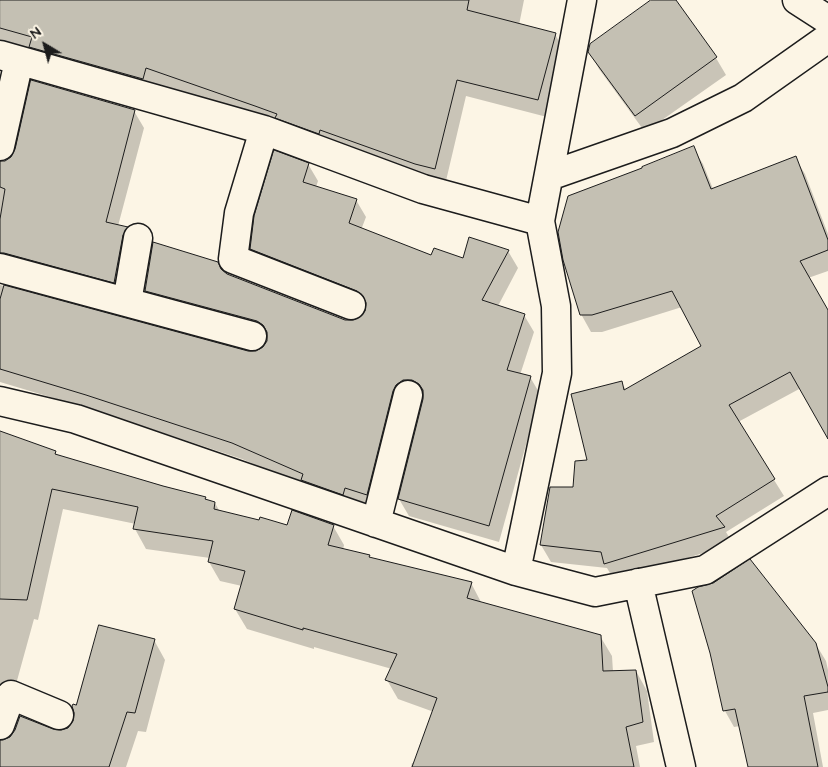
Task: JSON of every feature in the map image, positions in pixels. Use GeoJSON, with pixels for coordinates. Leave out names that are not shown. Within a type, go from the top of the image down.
{"type":"FeatureCollection","features":[{"type":"Feature","properties":{"kind":"street"},"geometry":{"type":"LineString","coordinates":[[516,571],[558,373],[556,306],[540,221],[582,0]]}},
{"type":"Feature","properties":{"kind":"street"},"geometry":{"type":"LineString","coordinates":[[797,0],[828,20]]}},
{"type":"Feature","properties":{"kind":"street"},"geometry":{"type":"LineString","coordinates":[[549,176],[672,134],[743,98],[828,38]]}},
{"type":"Feature","properties":{"kind":"street"},"geometry":{"type":"LineString","coordinates":[[0,146],[10,58],[264,130],[423,188],[540,221]]}},
{"type":"Feature","properties":{"kind":"street"},"geometry":{"type":"LineString","coordinates":[[264,130],[239,214],[233,260],[351,305]]}},
{"type":"Feature","properties":{"kind":"street"},"geometry":{"type":"LineString","coordinates":[[127,302],[138,238]]}},
{"type":"Feature","properties":{"kind":"street"},"geometry":{"type":"LineString","coordinates":[[0,268],[252,336]]}},
{"type":"Feature","properties":{"kind":"street"},"geometry":{"type":"LineString","coordinates":[[376,523],[408,395]]}},
{"type":"Feature","properties":{"kind":"street"},"geometry":{"type":"LineString","coordinates":[[0,402],[76,420],[516,571],[595,592],[705,570],[828,491]]}},
{"type":"Feature","properties":{"kind":"street"},"geometry":{"type":"LineString","coordinates":[[638,584],[680,767]]}},
{"type":"Feature","properties":{"kind":"street"},"geometry":{"type":"LineString","coordinates":[[0,725],[10,695],[59,715]]}},
{"type":"Feature","properties":{"kind":"building"},"geometry":{"type":"Polygon","coordinates":[[[0,0],[469,0],[467,10],[556,33],[538,100],[457,80],[435,169],[415,164],[320,130],[319,134],[275,118],[277,114],[146,68],[143,79],[29,47],[32,37],[0,28],[0,0]]]}},
{"type":"Feature","properties":{"kind":"building"},"geometry":{"type":"Polygon","coordinates":[[[651,0],[676,0],[717,57],[635,116],[588,52],[590,44],[651,0]]]}},
{"type":"Feature","properties":{"kind":"building"},"geometry":{"type":"Polygon","coordinates":[[[31,80],[135,110],[106,222],[128,227],[123,235],[114,283],[0,253],[0,219],[5,189],[0,187],[0,161],[5,161],[11,157],[15,149],[31,80]]]}},
{"type":"Feature","properties":{"kind":"building"},"geometry":{"type":"Polygon","coordinates":[[[694,146],[711,189],[796,156],[828,240],[828,250],[800,261],[828,310],[828,439],[790,372],[729,405],[775,479],[716,516],[725,527],[604,564],[601,552],[540,545],[550,487],[573,487],[575,461],[587,460],[571,394],[622,381],[624,390],[701,346],[672,291],[592,315],[580,315],[563,260],[558,232],[568,196],[694,146]]]}},
{"type":"Feature","properties":{"kind":"building"},"geometry":{"type":"Polygon","coordinates":[[[274,150],[309,163],[303,182],[357,199],[349,223],[431,255],[434,248],[463,258],[469,237],[509,250],[482,300],[525,314],[507,370],[531,376],[489,526],[398,499],[423,399],[423,390],[419,384],[412,380],[403,380],[396,385],[393,391],[367,495],[345,488],[343,495],[301,480],[303,474],[232,443],[0,369],[0,299],[4,285],[248,351],[256,351],[263,347],[267,341],[267,332],[263,325],[257,321],[145,291],[153,242],[218,262],[221,269],[227,274],[345,320],[353,320],[360,317],[365,311],[366,303],[363,296],[357,291],[250,249],[254,216],[274,150]]]}},
{"type":"Feature","properties":{"kind":"building"},"geometry":{"type":"Polygon","coordinates":[[[0,431],[56,451],[55,454],[206,497],[205,499],[215,502],[214,509],[259,520],[260,517],[287,525],[292,510],[334,525],[328,545],[472,582],[467,598],[601,635],[603,671],[636,670],[643,722],[626,727],[634,767],[412,767],[437,698],[385,680],[397,654],[303,628],[303,630],[234,609],[245,571],[208,562],[213,541],[133,529],[138,507],[52,489],[27,600],[0,599],[0,431]]]}},
{"type":"Feature","properties":{"kind":"building"},"geometry":{"type":"Polygon","coordinates":[[[750,559],[816,643],[828,692],[804,696],[818,767],[748,767],[735,709],[723,711],[710,653],[692,591],[698,587],[713,583],[750,559]]]}},
{"type":"Feature","properties":{"kind":"building"},"geometry":{"type":"Polygon","coordinates":[[[99,625],[155,639],[135,713],[127,712],[109,767],[0,767],[0,740],[10,737],[15,730],[20,716],[53,729],[61,730],[68,728],[73,721],[74,713],[72,706],[73,704],[76,705],[99,625]]]}}]}
